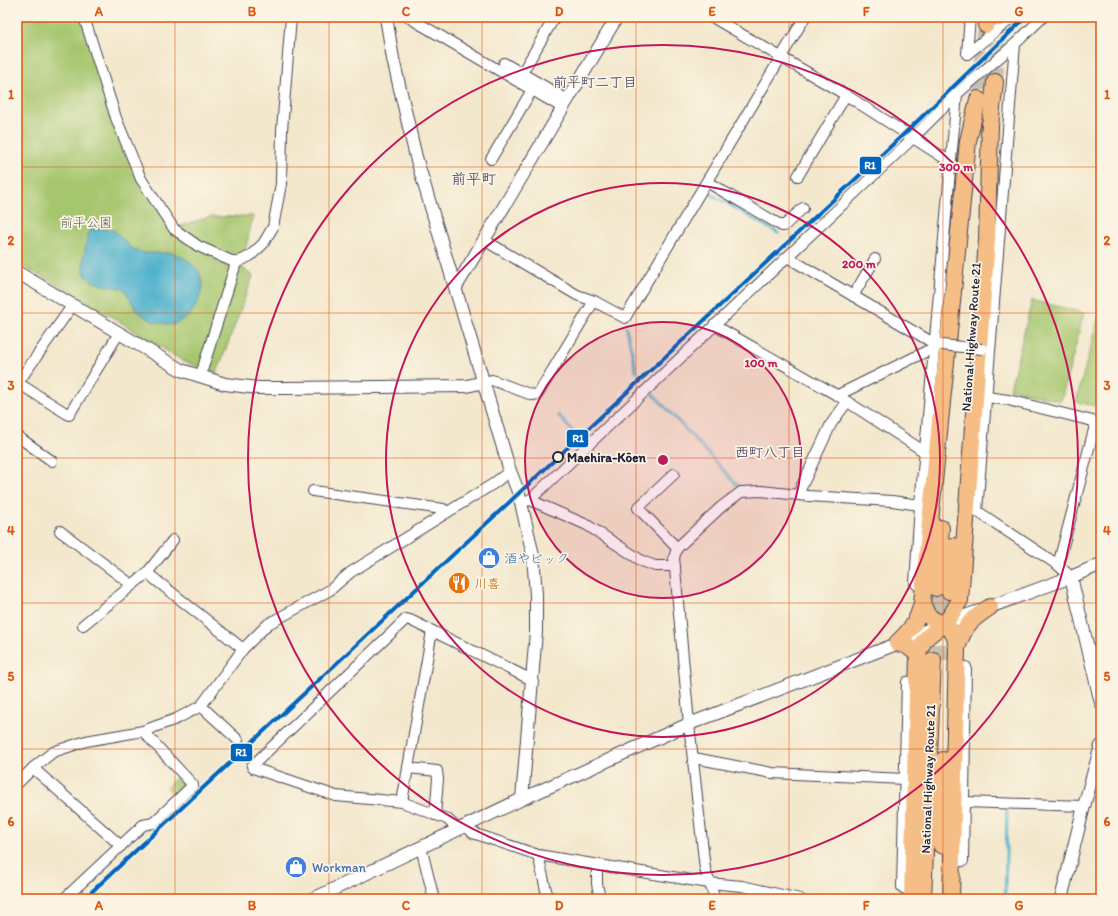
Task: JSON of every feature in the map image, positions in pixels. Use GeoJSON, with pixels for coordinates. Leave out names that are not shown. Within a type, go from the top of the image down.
{"type":"FeatureCollection","features":[{"type":"Feature","properties":{"kind":"highway"},"geometry":{"type":"LineString","coordinates":[[956,648],[951,630],[928,616],[938,594],[987,240],[990,124],[994,82]]}},
{"type":"Feature","properties":{"kind":"highway"},"geometry":{"type":"LineString","coordinates":[[915,897],[918,654],[921,645],[927,636],[943,625],[949,618],[938,594],[968,141],[979,94]]}},
{"type":"Feature","properties":{"kind":"highway"},"geometry":{"type":"LineString","coordinates":[[938,594],[975,606],[990,607]]}},
{"type":"Feature","properties":{"kind":"highway"},"geometry":{"type":"LineString","coordinates":[[918,654],[907,646],[897,643],[912,628],[918,617],[938,594]]}},
{"type":"Feature","properties":{"kind":"highway"},"geometry":{"type":"LineString","coordinates":[[951,899],[952,862],[945,663],[956,648],[963,631],[974,618],[990,607]]}},
{"type":"Feature","properties":{"kind":"highway","name":"National Highway Route 21"},"geometry":{"type":"LineString","coordinates":[[915,897],[945,663]]}},
{"type":"Feature","properties":{"kind":"highway","name":"National Highway Route 21"},"geometry":{"type":"LineString","coordinates":[[940,899],[945,663]]}},
{"type":"Feature","properties":{"kind":"street"},"geometry":{"type":"LineString","coordinates":[[84,17],[116,118],[141,179],[174,229],[198,246],[236,263]]}},
{"type":"Feature","properties":{"kind":"street"},"geometry":{"type":"LineString","coordinates":[[200,377],[236,263],[250,256],[263,244],[273,227],[281,184],[282,130],[291,17]]}},
{"type":"Feature","properties":{"kind":"street"},"geometry":{"type":"LineString","coordinates":[[386,17],[393,59],[416,157],[510,471],[525,502],[533,555],[536,595],[536,632],[522,799]]}},
{"type":"Feature","properties":{"kind":"street"},"geometry":{"type":"LineString","coordinates":[[408,17],[532,90],[565,104]]}},
{"type":"Feature","properties":{"kind":"street"},"geometry":{"type":"LineString","coordinates":[[456,287],[617,17]]}},
{"type":"Feature","properties":{"kind":"street"},"geometry":{"type":"LineString","coordinates":[[712,17],[846,94],[952,164]]}},
{"type":"Feature","properties":{"kind":"street"},"geometry":{"type":"LineString","coordinates":[[484,240],[577,295],[594,301],[625,318],[805,17]]}},
{"type":"Feature","properties":{"kind":"street"},"geometry":{"type":"LineString","coordinates":[[970,17],[966,54],[997,19]]}},
{"type":"Feature","properties":{"kind":"street"},"geometry":{"type":"LineString","coordinates":[[525,502],[913,138],[957,94],[1015,44],[1043,17]]}},
{"type":"Feature","properties":{"kind":"street"},"geometry":{"type":"LineString","coordinates":[[522,73],[553,20]]}},
{"type":"Feature","properties":{"kind":"street"},"geometry":{"type":"LineString","coordinates":[[1015,44],[986,350],[987,397],[977,511],[1058,565],[1071,577],[1101,703]]}},
{"type":"Feature","properties":{"kind":"street"},"geometry":{"type":"LineString","coordinates":[[504,63],[522,73],[565,104]]}},
{"type":"Feature","properties":{"kind":"street"},"geometry":{"type":"LineString","coordinates":[[491,159],[532,90]]}},
{"type":"Feature","properties":{"kind":"street"},"geometry":{"type":"LineString","coordinates":[[798,176],[846,94]]}},
{"type":"Feature","properties":{"kind":"street"},"geometry":{"type":"LineString","coordinates":[[938,594],[914,583],[925,452],[937,346],[957,94]]}},
{"type":"Feature","properties":{"kind":"street"},"geometry":{"type":"LineString","coordinates":[[707,182],[782,226],[784,226],[803,208]]}},
{"type":"Feature","properties":{"kind":"street"},"geometry":{"type":"LineString","coordinates":[[786,257],[937,346],[986,350]]}},
{"type":"Feature","properties":{"kind":"street"},"geometry":{"type":"LineString","coordinates":[[853,296],[875,259]]}},
{"type":"Feature","properties":{"kind":"street"},"geometry":{"type":"LineString","coordinates":[[17,272],[181,370],[225,384],[258,388],[468,386],[492,380],[532,395],[538,394],[594,301]]}},
{"type":"Feature","properties":{"kind":"street"},"geometry":{"type":"LineString","coordinates":[[72,306],[17,384],[69,415],[119,333]]}},
{"type":"Feature","properties":{"kind":"street"},"geometry":{"type":"LineString","coordinates":[[714,325],[838,396],[925,452]]}},
{"type":"Feature","properties":{"kind":"street"},"geometry":{"type":"LineString","coordinates":[[838,396],[937,346]]}},
{"type":"Feature","properties":{"kind":"street"},"geometry":{"type":"LineString","coordinates":[[987,397],[1008,400],[1099,423],[1058,565]]}},
{"type":"Feature","properties":{"kind":"street"},"geometry":{"type":"LineString","coordinates":[[800,495],[800,490],[831,424],[847,402]]}},
{"type":"Feature","properties":{"kind":"street"},"geometry":{"type":"LineString","coordinates":[[17,436],[52,461]]}},
{"type":"Feature","properties":{"kind":"street"},"geometry":{"type":"LineString","coordinates":[[17,784],[33,768],[53,752],[86,741],[143,731],[176,720],[201,706],[243,649],[268,624],[330,590],[351,572],[493,484],[510,471]]}},
{"type":"Feature","properties":{"kind":"street"},"geometry":{"type":"LineString","coordinates":[[674,474],[638,508],[677,548]]}},
{"type":"Feature","properties":{"kind":"street"},"geometry":{"type":"LineString","coordinates":[[313,491],[443,510],[448,512]]}},
{"type":"Feature","properties":{"kind":"street"},"geometry":{"type":"LineString","coordinates":[[715,899],[705,870],[694,758],[689,724],[674,558],[677,548],[721,507],[741,492],[761,491],[875,501],[892,501],[920,505]]}},
{"type":"Feature","properties":{"kind":"street"},"geometry":{"type":"LineString","coordinates":[[525,502],[587,525],[642,561],[655,566],[675,566]]}},
{"type":"Feature","properties":{"kind":"street"},"geometry":{"type":"LineString","coordinates":[[60,531],[132,585]]}},
{"type":"Feature","properties":{"kind":"street"},"geometry":{"type":"LineString","coordinates":[[83,625],[147,573],[173,540]]}},
{"type":"Feature","properties":{"kind":"street"},"geometry":{"type":"LineString","coordinates":[[317,898],[522,799],[689,724],[1071,577],[1101,564]]}},
{"type":"Feature","properties":{"kind":"street"},"geometry":{"type":"LineString","coordinates":[[147,573],[243,649]]}},
{"type":"Feature","properties":{"kind":"street"},"geometry":{"type":"LineString","coordinates":[[532,680],[406,619],[252,766],[253,768],[336,796],[402,802],[447,820],[473,833],[538,855],[709,883],[742,886],[800,899]]}},
{"type":"Feature","properties":{"kind":"street"},"geometry":{"type":"LineString","coordinates":[[402,802],[432,631]]}},
{"type":"Feature","properties":{"kind":"street"},"geometry":{"type":"LineString","coordinates":[[945,663],[966,667],[963,861],[952,862]]}},
{"type":"Feature","properties":{"kind":"street"},"geometry":{"type":"LineString","coordinates":[[915,897],[902,887],[907,682],[918,682]]}},
{"type":"Feature","properties":{"kind":"street"},"geometry":{"type":"LineString","coordinates":[[201,706],[238,740]]}},
{"type":"Feature","properties":{"kind":"street"},"geometry":{"type":"LineString","coordinates":[[64,899],[143,826],[153,823],[194,785],[143,731]]}},
{"type":"Feature","properties":{"kind":"street"},"geometry":{"type":"LineString","coordinates":[[1061,899],[1084,806],[1101,746]]}},
{"type":"Feature","properties":{"kind":"street"},"geometry":{"type":"LineString","coordinates":[[694,758],[772,773],[905,779]]}},
{"type":"Feature","properties":{"kind":"street"},"geometry":{"type":"LineString","coordinates":[[33,768],[121,846]]}},
{"type":"Feature","properties":{"kind":"street"},"geometry":{"type":"LineString","coordinates":[[408,768],[437,771],[435,815]]}},
{"type":"Feature","properties":{"kind":"street"},"geometry":{"type":"LineString","coordinates":[[964,802],[1084,806]]}},
{"type":"Feature","properties":{"kind":"street"},"geometry":{"type":"LineString","coordinates":[[421,847],[434,899]]}},
{"type":"Feature","properties":{"kind":"street"},"geometry":{"type":"LineString","coordinates":[[538,855],[548,899]]}},
{"type":"Feature","properties":{"kind":"street"},"geometry":{"type":"LineString","coordinates":[[597,865],[600,899]]}},
{"type":"Feature","properties":{"kind":"green space","name":"前平公園"},"geometry":{"type":"Polygon","coordinates":[[[17,17],[84,17],[141,179],[174,228],[210,217],[253,216],[246,247],[236,263],[253,276],[217,373],[183,361],[80,297],[17,263],[17,17]]]}},
{"type":"Feature","properties":{"kind":"green space"},"geometry":{"type":"Polygon","coordinates":[[[1032,300],[1084,313],[1061,401],[1010,389],[1032,300]]]}},
{"type":"Feature","properties":{"kind":"green space"},"geometry":{"type":"Polygon","coordinates":[[[1101,308],[1101,407],[1076,402],[1101,308]]]}},
{"type":"Feature","properties":{"kind":"green space"},"geometry":{"type":"Polygon","coordinates":[[[178,775],[186,787],[175,797],[167,787],[178,775]]]}},
{"type":"Feature","properties":{"kind":"water"},"geometry":{"type":"Polygon","coordinates":[[[100,228],[114,230],[131,248],[143,253],[173,253],[188,260],[199,271],[203,285],[198,302],[189,316],[172,325],[152,321],[137,311],[124,289],[100,284],[88,278],[83,266],[87,238],[91,229],[100,228]]]}},
{"type":"Feature","properties":{"kind":"waterway"},"geometry":{"type":"LineString","coordinates":[[707,192],[778,233]]}},
{"type":"Feature","properties":{"kind":"waterway"},"geometry":{"type":"LineString","coordinates":[[626,326],[636,371]]}},
{"type":"Feature","properties":{"kind":"waterway"},"geometry":{"type":"LineString","coordinates":[[653,394],[740,488]]}},
{"type":"Feature","properties":{"kind":"waterway"},"geometry":{"type":"LineString","coordinates":[[558,415],[573,432]]}},
{"type":"Feature","properties":{"kind":"waterway"},"geometry":{"type":"LineString","coordinates":[[1005,899],[1007,810]]}},
{"type":"Feature","properties":{"kind":"tunnel"},"geometry":{"type":"LineString","coordinates":[[995,82],[999,18]]}},
{"type":"Feature","properties":{"kind":"tunnel"},"geometry":{"type":"LineString","coordinates":[[979,90],[986,25]]}},
{"type":"Feature","properties":{"kind":"tunnel"},"geometry":{"type":"LineString","coordinates":[[933,660],[936,588]]}},
{"type":"Feature","properties":{"kind":"tunnel"},"geometry":{"type":"LineString","coordinates":[[946,660],[949,591]]}},
{"type":"Feature","properties":{"kind":"transit line","name":"R1"},"geometry":{"type":"LineString","coordinates":[[84,899],[905,133],[1026,17]]}},
{"type":"Feature","properties":{"kind":"place","name":"Maehira-Kōen"},"geometry":{"type":"Point","coordinates":[558,457]}},
{"type":"Feature","properties":{"kind":"place","name":"酒やビック"},"geometry":{"type":"Point","coordinates":[489,558]}},
{"type":"Feature","properties":{"kind":"place","name":"川喜"},"geometry":{"type":"Point","coordinates":[459,583]}},
{"type":"Feature","properties":{"kind":"place","name":"Workman"},"geometry":{"type":"Point","coordinates":[296,867]}},
{"type":"Feature","properties":{"kind":"district","name":"前平町二丁目"},"geometry":{"type":"Point","coordinates":[595,82]}},
{"type":"Feature","properties":{"kind":"district","name":"前平町"},"geometry":{"type":"Point","coordinates":[474,179]}},
{"type":"Feature","properties":{"kind":"district","name":"西町八丁目"},"geometry":{"type":"Point","coordinates":[770,452]}}]}
